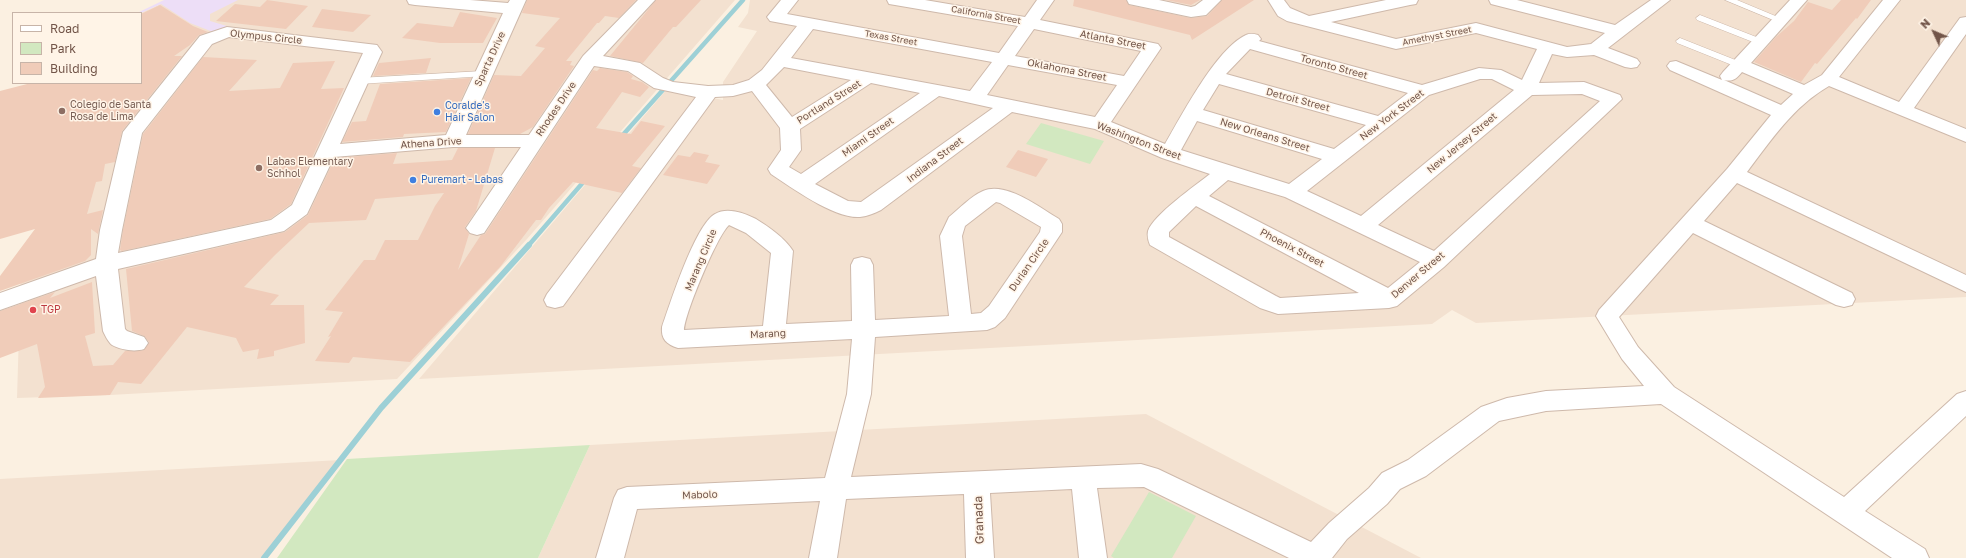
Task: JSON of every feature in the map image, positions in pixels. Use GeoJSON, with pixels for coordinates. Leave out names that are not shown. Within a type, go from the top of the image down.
{"type":"FeatureCollection","features":[{"type":"Feature","properties":{"kind":"street"},"geometry":{"type":"LineString","coordinates":[[415,0],[516,5]]}},
{"type":"Feature","properties":{"kind":"street","name":"Rhodes Drive"},"geometry":{"type":"LineString","coordinates":[[477,228],[589,60],[647,0]]}},
{"type":"Feature","properties":{"kind":"street","name":"Texas Street"},"geometry":{"type":"LineString","coordinates":[[790,0],[776,17],[1005,59]]}},
{"type":"Feature","properties":{"kind":"street","name":"California Street"},"geometry":{"type":"LineString","coordinates":[[895,0],[1030,23]]}},
{"type":"Feature","properties":{"kind":"street"},"geometry":{"type":"LineString","coordinates":[[975,98],[1005,59],[1046,0]]}},
{"type":"Feature","properties":{"kind":"street"},"geometry":{"type":"LineString","coordinates":[[1135,0],[1191,12],[1200,11],[1213,0]]}},
{"type":"Feature","properties":{"kind":"street","name":"Amethyst Street"},"geometry":{"type":"LineString","coordinates":[[1276,0],[1284,12],[1308,21],[1396,44],[1476,28],[1546,48],[1567,52],[1596,49]]}},
{"type":"Feature","properties":{"kind":"street"},"geometry":{"type":"LineString","coordinates":[[1308,21],[1410,0]]}},
{"type":"Feature","properties":{"kind":"street"},"geometry":{"type":"LineString","coordinates":[[1497,0],[1618,31]]}},
{"type":"Feature","properties":{"kind":"street"},"geometry":{"type":"LineString","coordinates":[[1632,0],[1658,3]]}},
{"type":"Feature","properties":{"kind":"street"},"geometry":{"type":"LineString","coordinates":[[1799,0],[1734,71],[1804,92]]}},
{"type":"Feature","properties":{"kind":"street"},"geometry":{"type":"LineString","coordinates":[[1892,0],[1828,79],[1804,92],[1783,113],[1734,174],[1607,316],[1630,353],[1665,394],[1915,558]]}},
{"type":"Feature","properties":{"kind":"street"},"geometry":{"type":"LineString","coordinates":[[1631,63],[1596,49],[1618,31],[1658,3]]}},
{"type":"Feature","properties":{"kind":"street","name":"Sparta Drive"},"geometry":{"type":"LineString","coordinates":[[453,141],[516,5]]}},
{"type":"Feature","properties":{"kind":"street"},"geometry":{"type":"LineString","coordinates":[[589,60],[634,67],[658,83],[682,90],[709,93],[732,90],[756,84],[780,61],[809,22]]}},
{"type":"Feature","properties":{"kind":"street"},"geometry":{"type":"LineString","coordinates":[[1903,110],[1966,22]]}},
{"type":"Feature","properties":{"kind":"street","name":"Atlanta Street"},"geometry":{"type":"LineString","coordinates":[[1030,23],[1152,48],[1100,124]]}},
{"type":"Feature","properties":{"kind":"street","name":"Olympus Circle"},"geometry":{"type":"LineString","coordinates":[[0,302],[106,264],[277,226],[290,218],[300,209],[373,52],[371,49],[227,32],[206,40],[133,132],[111,230],[106,264]]}},
{"type":"Feature","properties":{"kind":"street","name":"Toronto Street"},"geometry":{"type":"LineString","coordinates":[[1215,77],[1236,51],[1249,41],[1422,91]]}},
{"type":"Feature","properties":{"kind":"street","name":"New Jersey Street"},"geometry":{"type":"LineString","coordinates":[[1363,226],[1527,89],[1546,48]]}},
{"type":"Feature","properties":{"kind":"street","name":"Oklahoma Street"},"geometry":{"type":"LineString","coordinates":[[1005,59],[1129,82]]}},
{"type":"Feature","properties":{"kind":"street","name":"Washington Street"},"geometry":{"type":"LineString","coordinates":[[780,61],[936,90],[1100,124],[1169,153],[1292,192],[1436,262]]}},
{"type":"Feature","properties":{"kind":"street"},"geometry":{"type":"LineString","coordinates":[[1676,66],[1783,113]]}},
{"type":"Feature","properties":{"kind":"street","name":"New York Street"},"geometry":{"type":"LineString","coordinates":[[1292,192],[1422,91],[1479,73],[1495,74],[1527,89]]}},
{"type":"Feature","properties":{"kind":"street","name":"Portland Street"},"geometry":{"type":"LineString","coordinates":[[790,127],[868,77]]}},
{"type":"Feature","properties":{"kind":"street"},"geometry":{"type":"LineString","coordinates":[[1169,153],[1215,77]]}},
{"type":"Feature","properties":{"kind":"street","name":"Detroit Street"},"geometry":{"type":"LineString","coordinates":[[1215,77],[1381,123]]}},
{"type":"Feature","properties":{"kind":"street"},"geometry":{"type":"LineString","coordinates":[[1828,79],[1966,136]]}},
{"type":"Feature","properties":{"kind":"street"},"geometry":{"type":"LineString","coordinates":[[756,84],[790,127],[791,150],[778,169],[800,184]]}},
{"type":"Feature","properties":{"kind":"street","name":"Denver Street"},"geometry":{"type":"LineString","coordinates":[[1195,197],[1179,209],[1159,230],[1158,240],[1278,306],[1389,300],[1436,262],[1613,98],[1584,88],[1527,89]]}},
{"type":"Feature","properties":{"kind":"street","name":"Miami Street"},"geometry":{"type":"LineString","coordinates":[[800,184],[936,90]]}},
{"type":"Feature","properties":{"kind":"street"},"geometry":{"type":"LineString","coordinates":[[555,300],[709,93]]}},
{"type":"Feature","properties":{"kind":"street","name":"Indiana Street"},"geometry":{"type":"LineString","coordinates":[[800,184],[841,206],[859,210],[874,205],[1009,105]]}},
{"type":"Feature","properties":{"kind":"street","name":"New Orleans Street"},"geometry":{"type":"LineString","coordinates":[[1193,113],[1337,157]]}},
{"type":"Feature","properties":{"kind":"street","name":"Athena Drive"},"geometry":{"type":"LineString","coordinates":[[328,150],[453,141],[534,141]]}},
{"type":"Feature","properties":{"kind":"street"},"geometry":{"type":"LineString","coordinates":[[1195,197],[1225,172]]}},
{"type":"Feature","properties":{"kind":"street"},"geometry":{"type":"LineString","coordinates":[[1734,174],[1966,284]]}},
{"type":"Feature","properties":{"kind":"street","name":"Durian Circle"},"geometry":{"type":"LineString","coordinates":[[864,330],[961,324],[988,321],[997,312],[1044,244],[1051,232],[1052,224],[1007,198],[998,195],[990,196],[956,222],[951,236],[961,324]]}},
{"type":"Feature","properties":{"kind":"street","name":"Phoenix Street"},"geometry":{"type":"LineString","coordinates":[[1195,197],[1389,300]]}},
{"type":"Feature","properties":{"kind":"street","name":"Marang Circle"},"geometry":{"type":"LineString","coordinates":[[672,335],[673,328],[707,240],[716,224],[723,218],[734,218],[758,230],[782,251],[774,334]]}},
{"type":"Feature","properties":{"kind":"street"},"geometry":{"type":"LineString","coordinates":[[1690,223],[1844,299]]}},
{"type":"Feature","properties":{"kind":"street"},"geometry":{"type":"LineString","coordinates":[[106,264],[114,331],[119,338],[136,342]]}},
{"type":"Feature","properties":{"kind":"street"},"geometry":{"type":"LineString","coordinates":[[823,558],[836,490],[859,394],[864,330],[862,265]]}},
{"type":"Feature","properties":{"kind":"street","name":"Marang"},"geometry":{"type":"LineString","coordinates":[[672,335],[678,339],[864,330]]}},
{"type":"Feature","properties":{"kind":"street"},"geometry":{"type":"LineString","coordinates":[[836,490],[1141,475],[1149,477],[1315,558],[1338,531],[1378,496],[1391,481],[1417,468],[1490,414],[1507,408],[1546,401],[1665,394]]}},
{"type":"Feature","properties":{"kind":"street"},"geometry":{"type":"LineString","coordinates":[[1846,512],[1966,400]]}},
{"type":"Feature","properties":{"kind":"street"},"geometry":{"type":"LineString","coordinates":[[1084,477],[1093,558]]}},
{"type":"Feature","properties":{"kind":"street","name":"Granada"},"geometry":{"type":"LineString","coordinates":[[977,483],[980,558]]}},
{"type":"Feature","properties":{"kind":"street","name":"Mabolo"},"geometry":{"type":"LineString","coordinates":[[610,558],[627,498],[836,490]]}},
{"type":"Feature","properties":{"kind":"lane"},"geometry":{"type":"LineString","coordinates":[[1729,0],[1781,20]]}},
{"type":"Feature","properties":{"kind":"lane"},"geometry":{"type":"LineString","coordinates":[[1700,18],[1761,42]]}},
{"type":"Feature","properties":{"kind":"lane"},"geometry":{"type":"LineString","coordinates":[[1680,41],[1734,71]]}},
{"type":"Feature","properties":{"kind":"lane"},"geometry":{"type":"LineString","coordinates":[[359,82],[483,74]]}},
{"type":"Feature","properties":{"kind":"shaded area"},"geometry":{"type":"Polygon","coordinates":[[[164,0],[238,0],[210,14],[210,21],[230,27],[213,32],[190,23],[161,4],[142,13],[139,12],[164,0]]]}},
{"type":"Feature","properties":{"kind":"shaded area"},"geometry":{"type":"Polygon","coordinates":[[[169,0],[735,0],[527,239],[397,379],[110,395],[17,398],[21,267],[25,243],[140,84],[142,84],[142,13],[169,0]]]}},
{"type":"Feature","properties":{"kind":"shaded area"},"geometry":{"type":"Polygon","coordinates":[[[750,0],[1966,0],[1966,297],[1476,323],[1452,310],[1432,324],[419,379],[667,89],[723,100],[723,82],[757,31],[738,27],[748,13],[750,0]]]}},
{"type":"Feature","properties":{"kind":"shaded area"},"geometry":{"type":"Polygon","coordinates":[[[1146,414],[1421,558],[538,558],[590,445],[1146,414]]]}},
{"type":"Feature","properties":{"kind":"shaded area"},"geometry":{"type":"Polygon","coordinates":[[[340,460],[264,558],[0,558],[0,479],[340,460]]]}},
{"type":"Feature","properties":{"kind":"green space"},"geometry":{"type":"Polygon","coordinates":[[[1041,123],[1104,141],[1090,164],[1026,144],[1041,123]]]}},
{"type":"Feature","properties":{"kind":"green space"},"geometry":{"type":"Polygon","coordinates":[[[590,445],[538,558],[277,558],[347,459],[590,445]]]}},
{"type":"Feature","properties":{"kind":"green space"},"geometry":{"type":"Polygon","coordinates":[[[1149,492],[1196,516],[1172,558],[1114,558],[1111,556],[1149,492]]]}},
{"type":"Feature","properties":{"kind":"building"},"geometry":{"type":"Polygon","coordinates":[[[267,0],[308,6],[286,29],[216,21],[235,4],[260,7],[267,0]]]}},
{"type":"Feature","properties":{"kind":"building"},"geometry":{"type":"Polygon","coordinates":[[[527,0],[636,0],[619,18],[605,16],[599,23],[597,23],[566,61],[572,61],[570,65],[574,66],[533,127],[520,134],[468,134],[494,75],[521,76],[545,48],[535,46],[560,18],[522,13],[527,0]]]}},
{"type":"Feature","properties":{"kind":"building"},"geometry":{"type":"Polygon","coordinates":[[[656,0],[701,0],[676,27],[673,27],[643,63],[610,56],[656,0]]]}},
{"type":"Feature","properties":{"kind":"building"},"geometry":{"type":"Polygon","coordinates":[[[1074,0],[1126,0],[1129,5],[1191,18],[1207,16],[1222,0],[1254,0],[1192,40],[1190,35],[1073,6],[1074,0]]]}},
{"type":"Feature","properties":{"kind":"building"},"geometry":{"type":"Polygon","coordinates":[[[1166,0],[1200,0],[1191,5],[1166,0]]]}},
{"type":"Feature","properties":{"kind":"building"},"geometry":{"type":"Polygon","coordinates":[[[1841,0],[1871,0],[1857,19],[1856,18],[1817,64],[1815,63],[1801,82],[1754,62],[1776,37],[1794,21],[1808,2],[1832,10],[1841,0]]]}},
{"type":"Feature","properties":{"kind":"building"},"geometry":{"type":"Polygon","coordinates":[[[160,5],[193,26],[208,32],[199,35],[190,45],[174,56],[182,56],[122,131],[115,162],[105,164],[102,181],[96,182],[87,214],[103,210],[98,234],[91,229],[91,255],[85,261],[0,291],[0,276],[35,229],[0,239],[0,91],[27,84],[142,84],[142,14],[160,5]]]}},
{"type":"Feature","properties":{"kind":"building"},"geometry":{"type":"Polygon","coordinates":[[[322,9],[371,15],[353,32],[312,27],[322,9]]]}},
{"type":"Feature","properties":{"kind":"building"},"geometry":{"type":"Polygon","coordinates":[[[460,12],[497,18],[483,43],[440,43],[402,38],[417,23],[453,27],[460,12]]]}},
{"type":"Feature","properties":{"kind":"building"},"geometry":{"type":"Polygon","coordinates":[[[203,57],[257,60],[229,91],[280,88],[293,63],[335,61],[321,89],[344,88],[291,204],[270,219],[122,251],[120,250],[123,230],[143,134],[203,57]]]}},
{"type":"Feature","properties":{"kind":"building"},"geometry":{"type":"Polygon","coordinates":[[[431,58],[426,73],[373,76],[379,63],[431,58]]]}},
{"type":"Feature","properties":{"kind":"building"},"geometry":{"type":"Polygon","coordinates":[[[600,68],[627,72],[633,76],[631,79],[642,82],[649,87],[640,97],[622,92],[596,128],[631,134],[641,121],[665,126],[632,166],[641,168],[622,193],[573,182],[549,208],[541,220],[536,220],[500,267],[410,362],[353,357],[349,363],[315,361],[331,336],[328,337],[343,312],[325,310],[364,260],[375,260],[385,240],[418,240],[435,206],[444,193],[375,199],[366,220],[309,223],[275,255],[244,287],[279,295],[270,305],[304,305],[305,343],[274,351],[274,356],[257,359],[259,349],[243,352],[236,338],[187,327],[141,384],[118,382],[110,395],[38,398],[45,387],[37,344],[0,358],[0,311],[55,292],[50,298],[92,282],[95,333],[85,336],[93,366],[113,365],[125,351],[144,350],[149,342],[144,336],[132,331],[126,269],[285,232],[308,215],[335,158],[397,153],[393,164],[452,160],[458,148],[495,148],[476,211],[465,227],[469,234],[458,270],[481,235],[485,234],[593,70],[597,71],[600,68]]]}},
{"type":"Feature","properties":{"kind":"building"},"geometry":{"type":"Polygon","coordinates":[[[471,78],[446,132],[404,134],[403,137],[342,142],[352,122],[366,121],[380,84],[471,78]]]}},
{"type":"Feature","properties":{"kind":"building"},"geometry":{"type":"Polygon","coordinates":[[[1018,150],[1048,159],[1036,177],[1006,167],[1018,150]]]}},
{"type":"Feature","properties":{"kind":"building"},"geometry":{"type":"Polygon","coordinates":[[[694,152],[709,155],[705,162],[720,165],[707,184],[663,175],[678,155],[690,157],[694,152]]]}},
{"type":"Feature","properties":{"kind":"waterway"},"geometry":{"type":"LineString","coordinates":[[621,137],[743,0]]}},
{"type":"Feature","properties":{"kind":"waterway"},"geometry":{"type":"LineString","coordinates":[[528,246],[586,179]]}},
{"type":"Feature","properties":{"kind":"waterway"},"geometry":{"type":"LineString","coordinates":[[264,558],[381,408],[529,245]]}},
{"type":"Feature","properties":{"kind":"place","name":"Colegio de Santa Rosa de Lima"},"geometry":{"type":"Point","coordinates":[62,111]}},
{"type":"Feature","properties":{"kind":"place","name":"Coralde's Hair Salon"},"geometry":{"type":"Point","coordinates":[437,112]}},
{"type":"Feature","properties":{"kind":"place","name":"Labas Elementary Schhol"},"geometry":{"type":"Point","coordinates":[259,168]}},
{"type":"Feature","properties":{"kind":"place","name":"Puremart - Labas"},"geometry":{"type":"Point","coordinates":[413,180]}},
{"type":"Feature","properties":{"kind":"place","name":"TGP"},"geometry":{"type":"Point","coordinates":[33,310]}}]}
